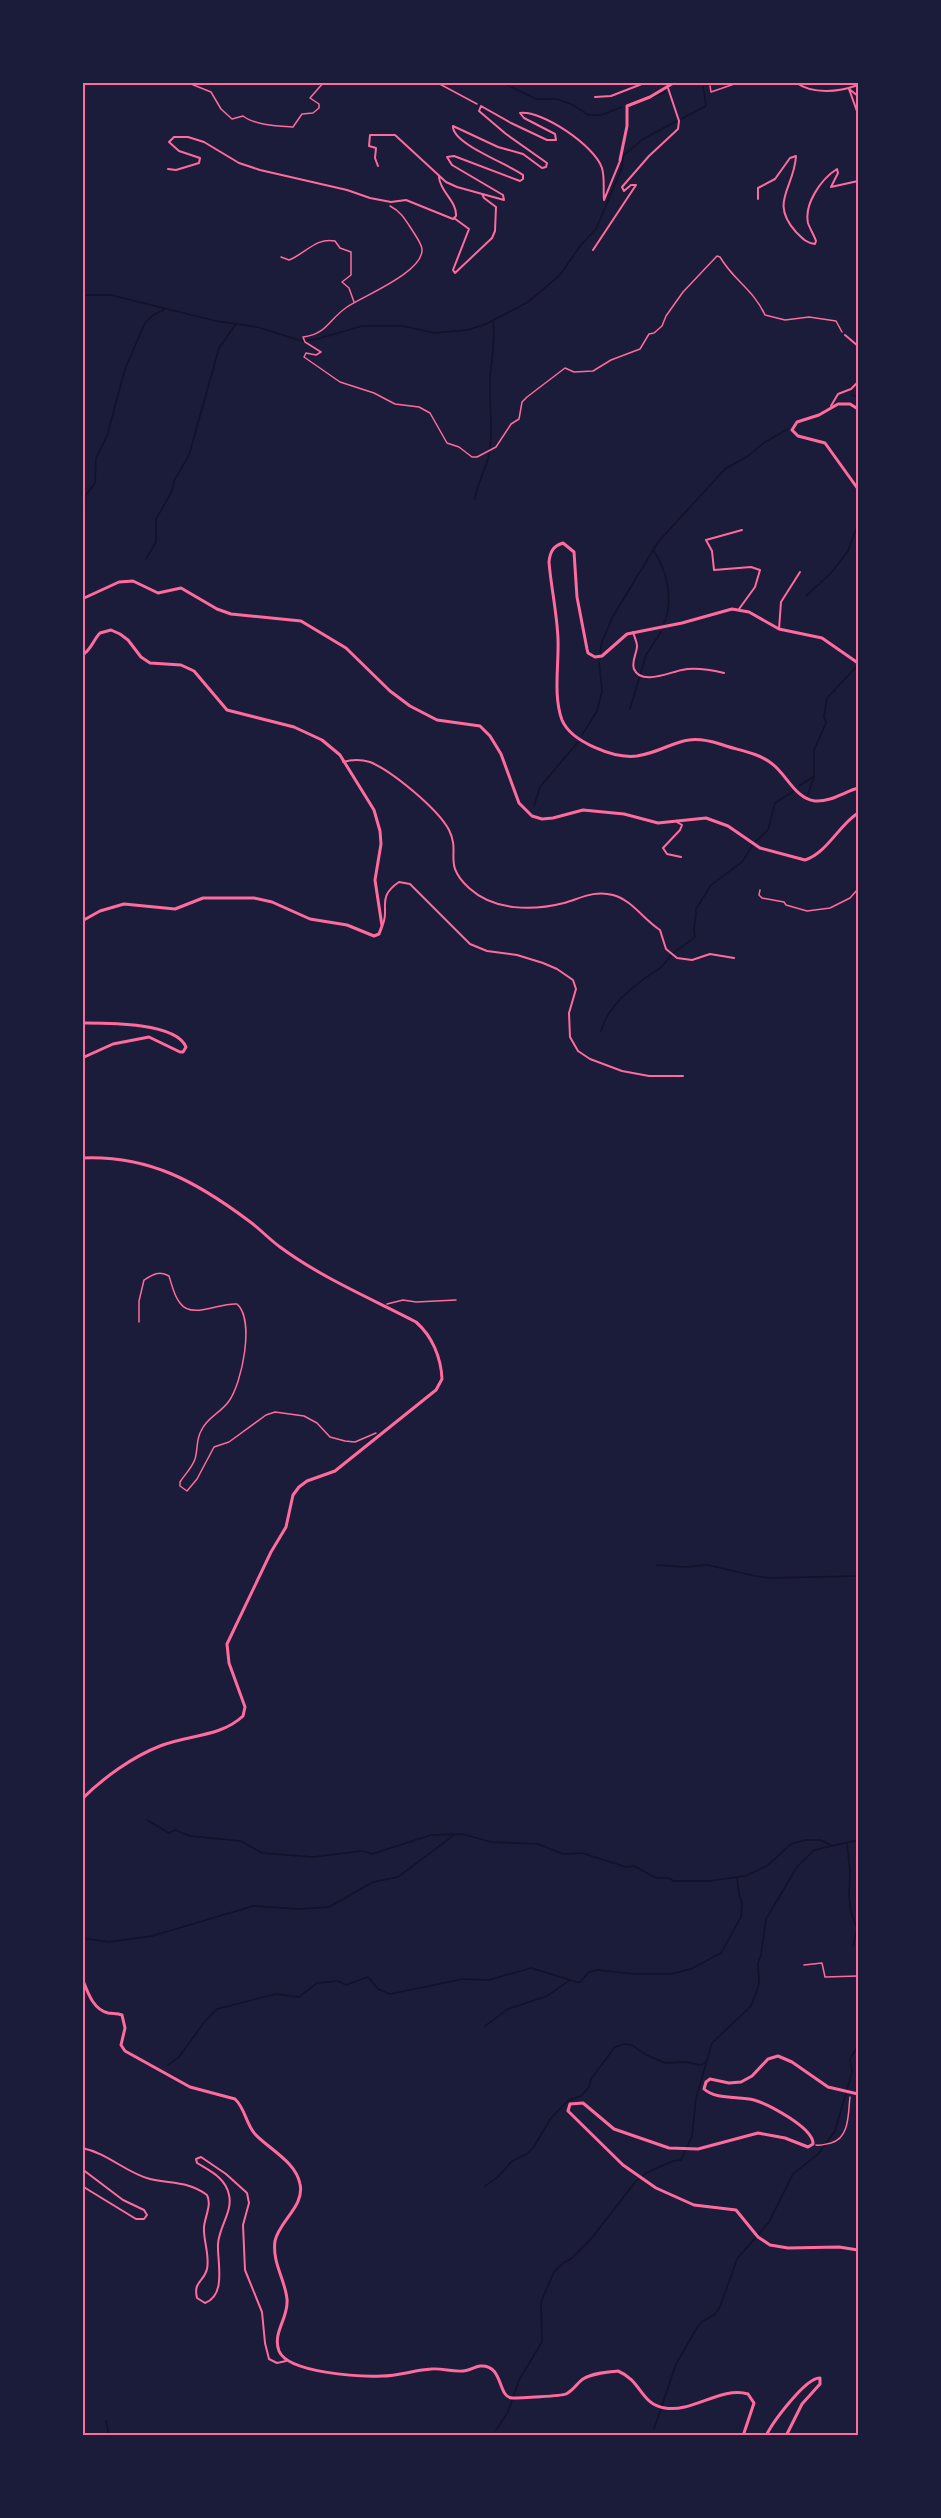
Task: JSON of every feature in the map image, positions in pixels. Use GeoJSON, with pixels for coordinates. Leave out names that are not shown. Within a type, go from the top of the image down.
{"type":"FeatureCollection","features":[{"type":"Feature","properties":{"kind":"street"},"geometry":{"type":"LineString","coordinates":[[595,97],[611,96],[647,82]]}},
{"type":"Feature","properties":{"kind":"street"},"geometry":{"type":"LineString","coordinates":[[378,166],[375,158],[376,148],[369,146],[370,135],[390,134],[399,138],[439,177],[452,185],[500,200],[505,199],[503,195],[452,165],[448,157],[453,156],[493,169],[520,181],[523,175],[480,152],[453,131],[454,126],[498,147],[526,156],[542,168],[546,167],[547,163],[494,124],[479,111],[481,106],[547,140],[556,140],[557,136],[524,118],[520,113],[540,118],[557,126],[588,147],[602,167],[604,200],[621,160],[627,126],[627,106],[668,88],[675,82]]}},
{"type":"Feature","properties":{"kind":"street"},"geometry":{"type":"LineString","coordinates":[[795,82],[800,86],[827,92],[849,89],[857,84]]}},
{"type":"Feature","properties":{"kind":"street"},"geometry":{"type":"LineString","coordinates":[[593,250],[636,185],[631,184],[624,191],[622,187],[679,127],[668,88]]}},
{"type":"Feature","properties":{"kind":"street"},"geometry":{"type":"LineString","coordinates":[[849,89],[858,96]]}},
{"type":"Feature","properties":{"kind":"street"},"geometry":{"type":"LineString","coordinates":[[849,89],[858,114]]}},
{"type":"Feature","properties":{"kind":"street"},"geometry":{"type":"LineString","coordinates":[[168,169],[176,170],[199,163],[200,158],[179,151],[169,142],[174,137],[188,137],[204,142],[249,167],[347,190],[370,198],[391,202],[406,200],[454,218],[469,229],[453,270],[455,273],[488,243],[495,231],[496,207],[482,194]]}},
{"type":"Feature","properties":{"kind":"street"},"geometry":{"type":"LineString","coordinates":[[758,199],[758,188],[775,179],[790,158],[796,156],[782,210],[786,220],[803,240],[815,244],[807,214],[813,196],[821,184],[837,169],[838,173],[831,187],[858,181]]}},
{"type":"Feature","properties":{"kind":"street"},"geometry":{"type":"LineString","coordinates":[[439,177],[441,187],[457,211],[454,218]]}},
{"type":"Feature","properties":{"kind":"street"},"geometry":{"type":"LineString","coordinates":[[845,335],[858,346]]}},
{"type":"Feature","properties":{"kind":"street"},"geometry":{"type":"LineString","coordinates":[[858,382],[851,389],[838,394],[831,406],[819,415],[797,422],[792,430],[798,436],[825,443],[839,466],[858,489]]}},
{"type":"Feature","properties":{"kind":"street"},"geometry":{"type":"LineString","coordinates":[[831,406],[844,403],[858,409]]}},
{"type":"Feature","properties":{"kind":"street"},"geometry":{"type":"LineString","coordinates":[[739,609],[755,587],[760,570],[751,567],[714,570],[712,551],[706,540],[742,530]]}},
{"type":"Feature","properties":{"kind":"street"},"geometry":{"type":"LineString","coordinates":[[858,663],[822,638],[779,629],[739,609],[633,632],[623,637],[603,656],[595,657],[588,653],[577,597],[574,552],[563,543],[553,549],[549,562],[558,637],[558,704],[563,723],[570,731],[599,750],[627,756],[653,752],[682,740],[702,739],[768,760],[798,792],[809,799],[826,800],[858,788]]}},
{"type":"Feature","properties":{"kind":"street"},"geometry":{"type":"LineString","coordinates":[[779,629],[781,602],[800,572]]}},
{"type":"Feature","properties":{"kind":"street"},"geometry":{"type":"LineString","coordinates":[[82,599],[119,582],[133,581],[158,593],[181,588],[217,609],[231,614],[301,621],[346,648],[390,691],[410,706],[437,720],[478,725],[487,732],[498,748],[516,797],[523,809],[532,816],[542,819],[583,810],[624,814],[658,823],[699,819],[714,820],[728,826],[760,848],[805,860],[819,852],[845,823],[858,813]]}},
{"type":"Feature","properties":{"kind":"street"},"geometry":{"type":"LineString","coordinates":[[82,655],[88,651],[93,640],[100,633],[116,632],[124,636],[141,657],[150,663],[181,665],[194,671],[227,710],[294,727],[329,745],[343,762],[374,810],[378,823],[381,844],[375,883],[382,926]]}},
{"type":"Feature","properties":{"kind":"street"},"geometry":{"type":"LineString","coordinates":[[633,632],[637,646],[633,666],[636,672],[643,676],[657,677],[683,670],[710,670],[724,673]]}},
{"type":"Feature","properties":{"kind":"street"},"geometry":{"type":"LineString","coordinates":[[343,762],[360,759],[375,765],[430,805],[453,838],[452,860],[455,870],[467,886],[488,901],[512,908],[564,903],[588,894],[615,895],[642,913],[651,924],[660,930],[666,949],[677,958],[692,960],[710,954],[734,958]]}},
{"type":"Feature","properties":{"kind":"street"},"geometry":{"type":"LineString","coordinates":[[677,822],[681,825],[680,831],[663,848],[667,854],[681,857]]}},
{"type":"Feature","properties":{"kind":"street"},"geometry":{"type":"LineString","coordinates":[[82,921],[100,911],[124,904],[175,909],[202,898],[236,897],[272,902],[310,919],[347,924],[374,936],[379,934],[385,921],[384,902],[389,891],[399,882],[410,884],[470,944],[487,951],[517,955],[543,963],[573,980],[576,989],[569,1013],[570,1037],[578,1051],[622,1071],[649,1076],[683,1076]]}},
{"type":"Feature","properties":{"kind":"street"},"geometry":{"type":"LineString","coordinates":[[82,1023],[163,1030],[175,1035],[186,1047],[183,1052],[180,1052],[149,1037],[113,1044],[82,1058]]}},
{"type":"Feature","properties":{"kind":"street"},"geometry":{"type":"LineString","coordinates":[[82,1158],[97,1157],[139,1163],[173,1172],[217,1198],[289,1253],[327,1277],[382,1307],[410,1319],[422,1328],[434,1346],[442,1379],[436,1390],[335,1471],[298,1486],[293,1495],[286,1527],[271,1552],[227,1644],[229,1663],[244,1707],[243,1716],[222,1729],[160,1746],[101,1781],[82,1799]]}},
{"type":"Feature","properties":{"kind":"street"},"geometry":{"type":"LineString","coordinates":[[804,1965],[822,1963],[825,1977],[858,1976]]}},
{"type":"Feature","properties":{"kind":"street"},"geometry":{"type":"LineString","coordinates":[[82,1978],[97,2006],[107,2013],[122,2015],[125,2025],[121,2045],[125,2051],[190,2087],[235,2099],[255,2135],[286,2162],[298,2179],[301,2188],[298,2200],[275,2241],[276,2264],[287,2303],[277,2340],[280,2354],[286,2361]]}},
{"type":"Feature","properties":{"kind":"street"},"geometry":{"type":"LineString","coordinates":[[858,2094],[828,2087],[792,2062],[778,2056],[768,2059],[752,2076],[741,2082],[729,2083],[710,2079],[706,2082],[705,2089],[712,2094],[753,2100],[794,2121],[813,2139],[813,2144],[806,2147],[785,2138],[758,2133],[698,2149],[680,2150],[614,2129],[586,2104],[574,2103],[568,2109],[570,2115],[634,2175],[683,2201],[704,2207],[736,2210],[767,2243],[788,2247],[833,2247],[858,2250]]}},
{"type":"Feature","properties":{"kind":"street"},"geometry":{"type":"LineString","coordinates":[[82,2148],[95,2150],[142,2176],[188,2184],[207,2195],[209,2203],[204,2234],[208,2263],[205,2274],[197,2284],[196,2292],[197,2298],[204,2303],[213,2297],[219,2279],[218,2244],[230,2198],[222,2180],[197,2163],[196,2159],[201,2157],[211,2163],[244,2189],[249,2203],[243,2225],[245,2270],[262,2312],[269,2359],[277,2363],[286,2361],[326,2372],[382,2376],[431,2369],[463,2371],[480,2366],[498,2374],[503,2392],[512,2398],[559,2396],[572,2391],[584,2378],[618,2371],[632,2378],[648,2401],[664,2408],[675,2408],[735,2393],[748,2394],[754,2403],[743,2436]]}},
{"type":"Feature","properties":{"kind":"street"},"geometry":{"type":"LineString","coordinates":[[82,2169],[123,2200],[144,2210],[147,2215],[144,2219],[136,2219],[82,2186]]}},
{"type":"Feature","properties":{"kind":"street"},"geometry":{"type":"LineString","coordinates":[[766,2436],[801,2389],[812,2379],[820,2379],[820,2384],[802,2404],[786,2436]]}},
{"type":"Feature","properties":{"kind":"path"},"geometry":{"type":"LineString","coordinates":[[180,82],[211,92],[221,109],[235,120],[243,116],[248,120],[272,126],[292,127],[302,114],[313,113],[319,108],[319,104],[310,98],[324,82]]}},
{"type":"Feature","properties":{"kind":"path"},"geometry":{"type":"LineString","coordinates":[[435,82],[481,106]]}},
{"type":"Feature","properties":{"kind":"path"},"geometry":{"type":"LineString","coordinates":[[710,86],[711,92],[740,82]]}},
{"type":"Feature","properties":{"kind":"path"},"geometry":{"type":"LineString","coordinates":[[391,202],[391,207],[401,212],[419,242],[422,253],[411,269],[336,315],[317,335],[303,337],[305,342],[321,352],[316,355],[306,353],[304,356],[340,382],[395,404],[419,407],[430,413],[447,443],[459,447],[472,457],[477,457],[496,447],[511,424],[519,419],[522,402],[538,387],[546,384],[556,373],[565,368],[574,372],[593,371],[611,360],[640,350],[649,334],[662,326],[666,316],[683,292],[717,256],[733,277],[746,286],[755,297],[765,315],[785,320],[809,317],[836,321],[845,335]]}},
{"type":"Feature","properties":{"kind":"path"},"geometry":{"type":"LineString","coordinates":[[281,257],[289,260],[308,247],[331,240],[340,248],[350,250],[351,275],[342,282],[349,288],[355,303]]}},
{"type":"Feature","properties":{"kind":"path"},"geometry":{"type":"LineString","coordinates":[[760,890],[759,895],[762,898],[784,902],[786,905],[807,911],[830,908],[850,898],[858,889]]}},
{"type":"Feature","properties":{"kind":"path"},"geometry":{"type":"LineString","coordinates":[[139,1322],[139,1301],[144,1280],[153,1274],[163,1273],[169,1276],[179,1301],[185,1308],[196,1311],[225,1304],[237,1304],[242,1309],[246,1324],[238,1383],[225,1408],[212,1416],[201,1431],[194,1461],[180,1482],[183,1490],[187,1491],[193,1485],[214,1448],[229,1442],[266,1415],[275,1412],[304,1416],[317,1423],[330,1437],[345,1441],[355,1442],[382,1432]]}},
{"type":"Feature","properties":{"kind":"path"},"geometry":{"type":"LineString","coordinates":[[382,1307],[403,1300],[416,1302],[456,1300]]}},
{"type":"Feature","properties":{"kind":"path"},"geometry":{"type":"LineString","coordinates":[[813,2144],[820,2146],[838,2142],[841,2138],[846,2126],[850,2092]]}},
{"type":"Feature","properties":{"kind":"waterway"},"geometry":{"type":"LineString","coordinates":[[501,82],[536,99],[557,99],[571,104],[589,115],[601,115],[622,107]]}},
{"type":"Feature","properties":{"kind":"waterway"},"geometry":{"type":"LineString","coordinates":[[681,119],[706,106],[703,86],[707,82]]}},
{"type":"Feature","properties":{"kind":"waterway"},"geometry":{"type":"LineString","coordinates":[[633,105],[665,92]]}},
{"type":"Feature","properties":{"kind":"waterway"},"geometry":{"type":"LineString","coordinates":[[82,295],[111,295],[216,321],[257,327],[302,341],[362,326],[403,326],[434,333],[467,330],[486,324],[528,302],[560,275],[580,246],[596,229],[622,168],[623,156],[643,139],[677,121]]}},
{"type":"Feature","properties":{"kind":"waterway"},"geometry":{"type":"LineString","coordinates":[[82,550],[86,495],[95,483],[96,458],[107,436],[125,369],[145,323],[153,315],[164,310]]}},
{"type":"Feature","properties":{"kind":"waterway"},"geometry":{"type":"LineString","coordinates":[[475,499],[490,449],[493,320]]}},
{"type":"Feature","properties":{"kind":"waterway"},"geometry":{"type":"LineString","coordinates":[[146,559],[156,542],[156,519],[189,455],[219,348],[236,324]]}},
{"type":"Feature","properties":{"kind":"waterway"},"geometry":{"type":"LineString","coordinates":[[852,395],[858,397]]}},
{"type":"Feature","properties":{"kind":"waterway"},"geometry":{"type":"LineString","coordinates":[[600,652],[612,618],[658,542],[725,469],[788,429]]}},
{"type":"Feature","properties":{"kind":"waterway"},"geometry":{"type":"LineString","coordinates":[[806,596],[831,573],[848,551],[858,524]]}},
{"type":"Feature","properties":{"kind":"waterway"},"geometry":{"type":"LineString","coordinates":[[653,550],[662,567],[669,595],[664,623]]}},
{"type":"Feature","properties":{"kind":"waterway"},"geometry":{"type":"LineString","coordinates":[[630,709],[646,655],[661,632]]}},
{"type":"Feature","properties":{"kind":"waterway"},"geometry":{"type":"LineString","coordinates":[[582,735],[597,711],[602,691],[599,662]]}},
{"type":"Feature","properties":{"kind":"waterway"},"geometry":{"type":"LineString","coordinates":[[808,794],[814,777],[814,750],[826,723],[824,716],[827,698],[858,665]]}},
{"type":"Feature","properties":{"kind":"waterway"},"geometry":{"type":"LineString","coordinates":[[534,806],[540,787],[578,742]]}},
{"type":"Feature","properties":{"kind":"waterway"},"geometry":{"type":"LineString","coordinates":[[799,786],[813,777]]}},
{"type":"Feature","properties":{"kind":"waterway"},"geometry":{"type":"LineString","coordinates":[[756,841],[768,830],[775,803],[794,791]]}},
{"type":"Feature","properties":{"kind":"waterway"},"geometry":{"type":"LineString","coordinates":[[601,1031],[610,1011],[617,1003],[642,980],[660,968],[672,954],[695,937],[696,909],[711,885],[742,862],[752,846]]}},
{"type":"Feature","properties":{"kind":"waterway"},"geometry":{"type":"LineString","coordinates":[[657,1565],[686,1567],[708,1565],[770,1578],[858,1576]]}},
{"type":"Feature","properties":{"kind":"waterway"},"geometry":{"type":"LineString","coordinates":[[147,1820],[169,1833],[175,1830],[190,1836],[241,1841],[262,1853],[313,1857],[362,1851],[372,1854],[431,1835],[462,1834],[491,1842],[538,1844],[563,1854],[582,1853],[626,1867],[634,1866],[656,1878],[668,1878],[674,1881],[709,1881],[745,1876],[767,1866],[791,1844],[805,1840],[820,1840],[833,1846]]}},
{"type":"Feature","properties":{"kind":"waterway"},"geometry":{"type":"LineString","coordinates":[[82,1938],[109,1942],[152,1936],[253,1906],[299,1909],[329,1907],[373,1882],[398,1877],[454,1835]]}},
{"type":"Feature","properties":{"kind":"waterway"},"geometry":{"type":"LineString","coordinates":[[496,2430],[508,2412],[519,2380],[542,2342],[541,2302],[554,2272],[591,2239],[636,2181],[648,2172],[681,2160],[692,2136],[696,2098],[712,2043],[751,2006],[759,1983],[758,1963],[766,1919],[797,1867],[814,1850],[858,1840]]}},
{"type":"Feature","properties":{"kind":"waterway"},"geometry":{"type":"LineString","coordinates":[[847,1843],[850,1871],[849,1896],[851,1913],[857,1928],[853,1946]]}},
{"type":"Feature","properties":{"kind":"waterway"},"geometry":{"type":"LineString","coordinates":[[168,2065],[179,2057],[205,2021],[217,2009],[276,1994],[299,1997],[317,1983],[338,1981],[346,1985],[368,1977],[378,1989],[390,1994],[463,1979],[489,1980],[531,1968],[577,1982],[580,1982],[589,1972],[597,1970],[636,1974],[671,1974],[691,1969],[721,1953],[741,1917],[742,1904],[737,1877]]}},
{"type":"Feature","properties":{"kind":"waterway"},"geometry":{"type":"LineString","coordinates":[[485,2026],[508,2009],[547,1996],[570,1980]]}},
{"type":"Feature","properties":{"kind":"waterway"},"geometry":{"type":"LineString","coordinates":[[485,2186],[498,2177],[512,2161],[527,2154],[533,2148],[551,2118],[569,2100],[581,2096],[589,2087],[591,2079],[615,2047],[624,2044],[632,2045],[646,2055],[666,2063],[685,2062],[701,2065],[707,2061]]}},
{"type":"Feature","properties":{"kind":"waterway"},"geometry":{"type":"LineString","coordinates":[[654,2429],[676,2364],[698,2326],[714,2315],[720,2307],[737,2259],[769,2222],[793,2174],[818,2154],[835,2131],[852,2072],[850,2059],[856,2049]]}},
{"type":"Feature","properties":{"kind":"waterway"},"geometry":{"type":"LineString","coordinates":[[106,2421],[109,2436]]}}]}
